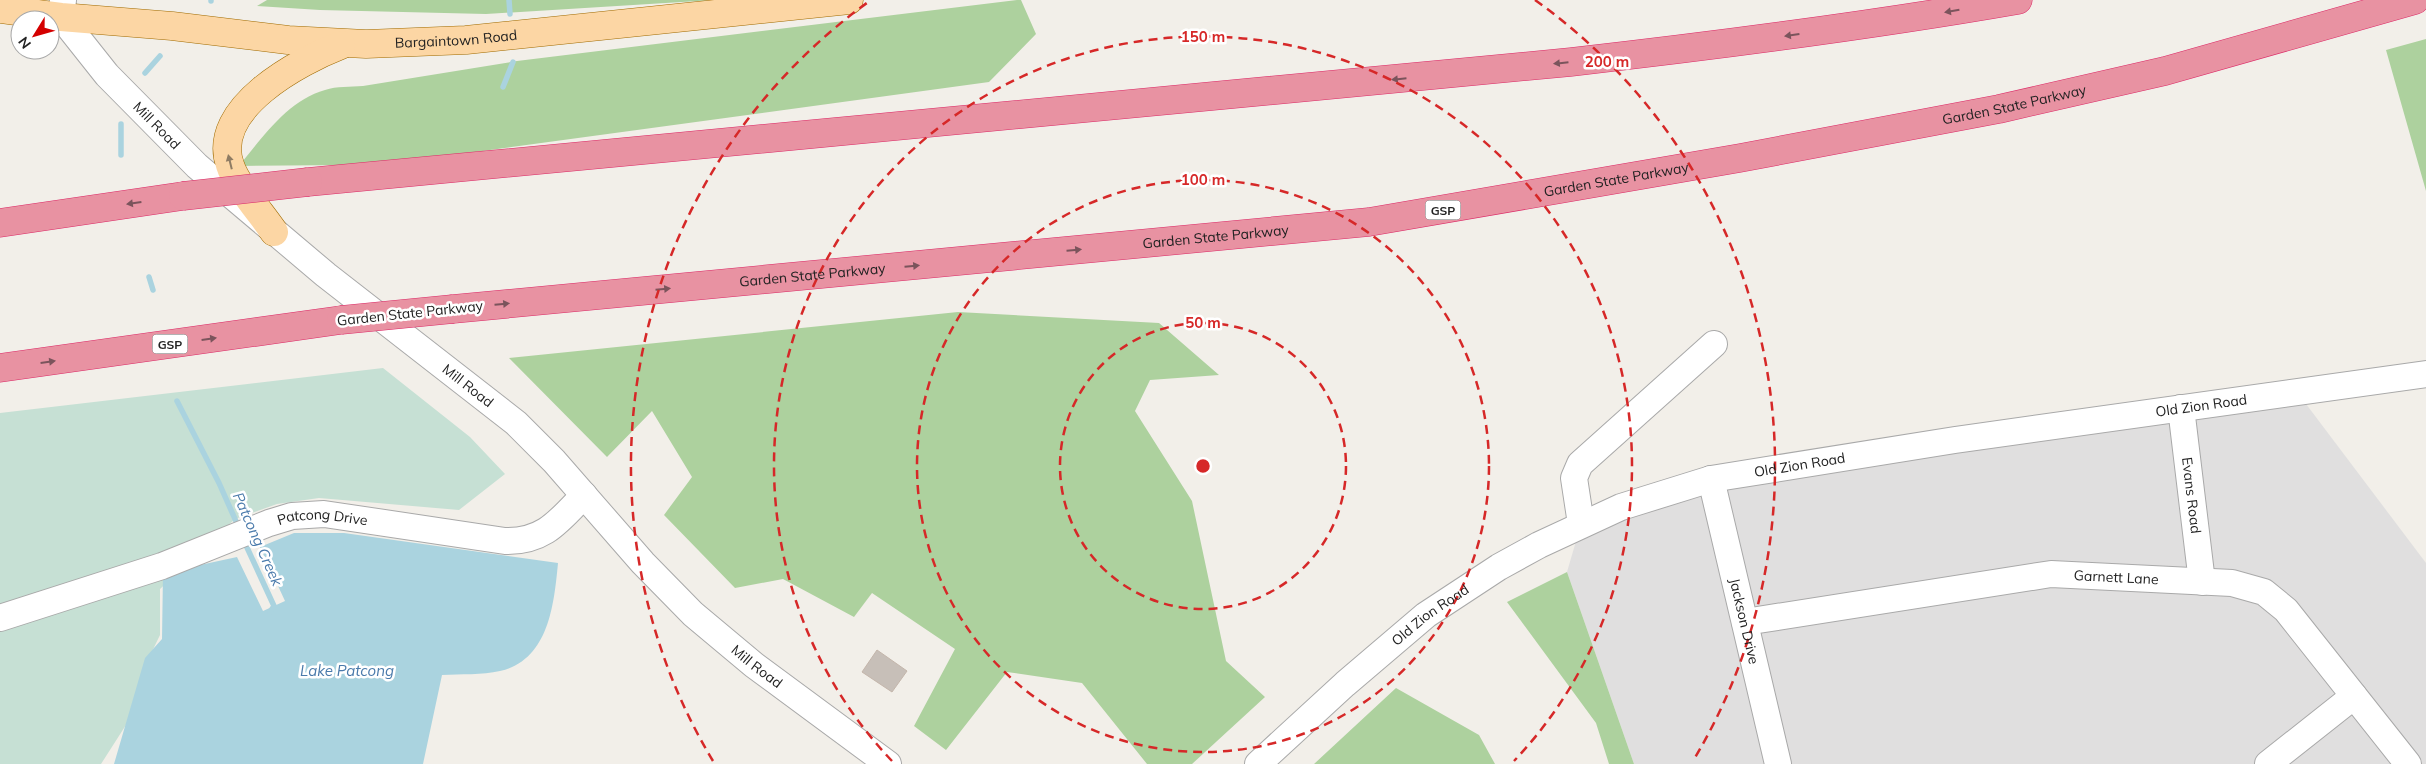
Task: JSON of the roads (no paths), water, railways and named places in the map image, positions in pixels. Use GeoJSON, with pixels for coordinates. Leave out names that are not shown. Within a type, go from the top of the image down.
{"type":"FeatureCollection","features":[{"type":"Feature","properties":{"kind":"highway"},"geometry":{"type":"LineString","coordinates":[[0,222],[183,196],[308,182],[1580,61],[1733,44],[1933,15],[2018,0]]}},
{"type":"Feature","properties":{"kind":"highway","name":"Garden State Parkway"},"geometry":{"type":"LineString","coordinates":[[0,368],[341,320],[1369,222],[1731,160],[1999,109],[2165,71],[2415,0]]}},
{"type":"Feature","properties":{"kind":"main road","name":"Bargaintown Road"},"geometry":{"type":"LineString","coordinates":[[0,9],[62,9],[133,22],[288,40],[344,44],[466,40],[849,0]]}},
{"type":"Feature","properties":{"kind":"main road"},"geometry":{"type":"LineString","coordinates":[[274,232],[229,164],[228,150],[231,132],[238,117],[262,90],[307,60],[344,44]]}},
{"type":"Feature","properties":{"kind":"street","name":"Mill Road"},"geometry":{"type":"LineString","coordinates":[[62,9],[108,75],[178,147],[274,232],[516,423],[584,495],[643,564],[707,627],[754,665],[888,764]]}},
{"type":"Feature","properties":{"kind":"street"},"geometry":{"type":"LineString","coordinates":[[1581,524],[1574,478],[1580,464],[1714,344]]}},
{"type":"Feature","properties":{"kind":"street","name":"Old Zion Road"},"geometry":{"type":"LineString","coordinates":[[1258,764],[1350,679],[1426,615],[1499,567],[1581,524],[1621,506],[1711,479],[1955,440],[2426,374]]}},
{"type":"Feature","properties":{"kind":"street","name":"Evans Road"},"geometry":{"type":"LineString","coordinates":[[2181,408],[2202,582]]}},
{"type":"Feature","properties":{"kind":"street","name":"Jackson Drive"},"geometry":{"type":"LineString","coordinates":[[1711,479],[1778,764]]}},
{"type":"Feature","properties":{"kind":"street","name":"Patcong Drive"},"geometry":{"type":"LineString","coordinates":[[0,618],[162,566],[282,519],[324,514],[505,541],[521,541],[535,538],[551,528],[584,495]]}},
{"type":"Feature","properties":{"kind":"street","name":"Garnett Lane"},"geometry":{"type":"LineString","coordinates":[[1745,622],[2051,574],[2241,585],[2264,592],[2273,598],[2297,622],[2408,764]]}},
{"type":"Feature","properties":{"kind":"street"},"geometry":{"type":"LineString","coordinates":[[2268,764],[2354,696]]}},
{"type":"Feature","properties":{"kind":"water","name":"Lake Patcong"},"geometry":{"type":"Polygon","coordinates":[[[294,533],[344,533],[558,563],[554,596],[546,628],[539,643],[529,655],[516,665],[500,671],[479,674],[442,675],[423,764],[114,764],[145,658],[162,639],[163,573],[237,557],[263,611],[285,601],[260,547],[294,533]]]}},
{"type":"Feature","properties":{"kind":"waterway"},"geometry":{"type":"LineString","coordinates":[[509,0],[510,14]]}},
{"type":"Feature","properties":{"kind":"waterway","name":"Patcong Creek"},"geometry":{"type":"LineString","coordinates":[[145,73],[160,56]]}},
{"type":"Feature","properties":{"kind":"waterway"},"geometry":{"type":"LineString","coordinates":[[503,87],[513,62]]}},
{"type":"Feature","properties":{"kind":"waterway","name":"Patcong Creek"},"geometry":{"type":"LineString","coordinates":[[121,124],[121,155]]}},
{"type":"Feature","properties":{"kind":"waterway","name":"Patcong Creek"},"geometry":{"type":"LineString","coordinates":[[149,277],[153,290]]}},
{"type":"Feature","properties":{"kind":"waterway","name":"Patcong Creek"},"geometry":{"type":"LineString","coordinates":[[177,401],[219,483],[239,528]]}},
{"type":"Feature","properties":{"kind":"waterway","name":"Patcong Creek"},"geometry":{"type":"LineString","coordinates":[[244,541],[274,606],[270,612]]}}]}
